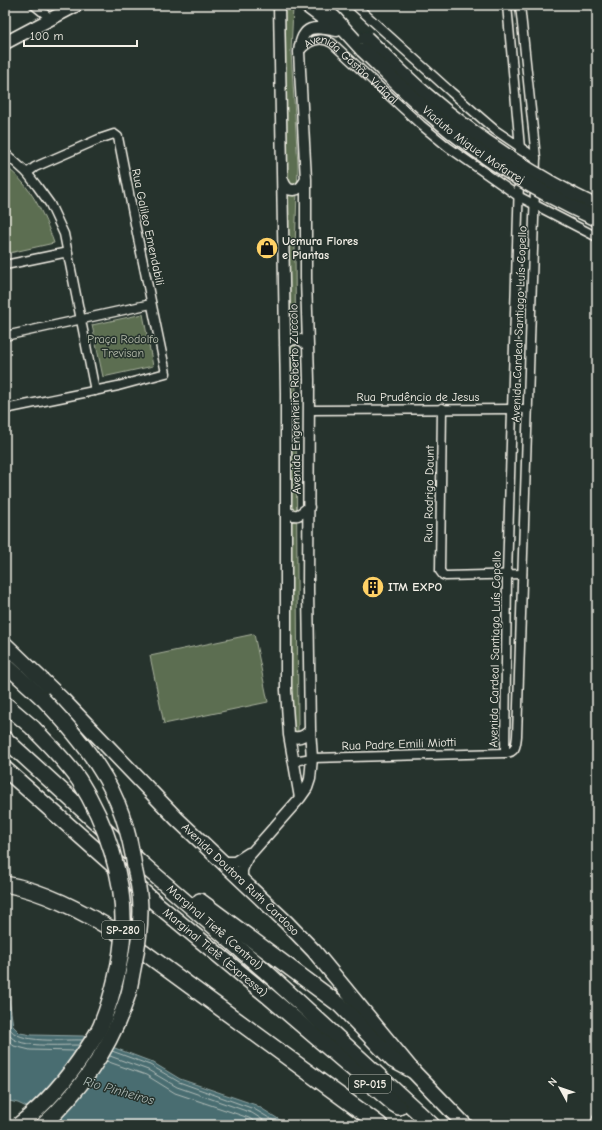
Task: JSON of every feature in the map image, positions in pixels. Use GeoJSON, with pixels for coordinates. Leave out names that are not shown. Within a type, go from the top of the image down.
{"type":"FeatureCollection","features":[{"type":"Feature","properties":{"kind":"highway"},"geometry":{"type":"LineString","coordinates":[[319,5],[363,45]]}},
{"type":"Feature","properties":{"kind":"highway"},"geometry":{"type":"LineString","coordinates":[[332,5],[363,45]]}},
{"type":"Feature","properties":{"kind":"highway","name":"Viaduto Miguel Mofarrej"},"geometry":{"type":"LineString","coordinates":[[363,45],[458,121],[497,149],[549,182],[597,207]]}},
{"type":"Feature","properties":{"kind":"highway","name":"Viaduto Miguel Mofarrej"},"geometry":{"type":"LineString","coordinates":[[363,45],[431,115],[491,161],[544,193],[597,219]]}},
{"type":"Feature","properties":{"kind":"highway","name":"Avenida Doutora Ruth Cardoso"},"geometry":{"type":"LineString","coordinates":[[5,644],[63,700],[154,797],[242,882],[286,922],[314,951],[412,1070],[465,1125]]}},
{"type":"Feature","properties":{"kind":"highway"},"geometry":{"type":"LineString","coordinates":[[5,664],[42,698],[81,741],[100,769],[127,829],[132,848],[140,899],[140,920],[136,956],[127,999],[116,1026],[105,1049],[90,1071],[57,1112],[43,1125]]}},
{"type":"Feature","properties":{"kind":"highway","name":"SP-280"},"geometry":{"type":"LineString","coordinates":[[5,704],[33,728],[67,763],[80,780],[104,827],[113,853],[122,896],[123,929],[120,958],[112,993],[102,1024],[78,1064],[60,1088],[38,1110],[19,1125]]}},
{"type":"Feature","properties":{"kind":"highway","name":"Marginal Tietê (Central)"},"geometry":{"type":"LineString","coordinates":[[5,739],[141,863],[264,970],[428,1121]]}},
{"type":"Feature","properties":{"kind":"highway","name":"Marginal Tietê (Expressa)"},"geometry":{"type":"LineString","coordinates":[[5,769],[158,904],[394,1104],[407,1112],[428,1121]]}},
{"type":"Feature","properties":{"kind":"highway"},"geometry":{"type":"LineString","coordinates":[[50,780],[65,783],[146,860],[225,921],[340,1005],[393,1060],[412,1070]]}},
{"type":"Feature","properties":{"kind":"highway"},"geometry":{"type":"LineString","coordinates":[[5,884],[21,887],[68,905],[115,932],[380,1125]]}},
{"type":"Feature","properties":{"kind":"main road"},"geometry":{"type":"LineString","coordinates":[[5,43],[77,5]]}},
{"type":"Feature","properties":{"kind":"street"},"geometry":{"type":"LineString","coordinates":[[34,5],[50,18]]}},
{"type":"Feature","properties":{"kind":"street","name":"Avenida Engenheiro Roberto Zuccolo"},"geometry":{"type":"LineString","coordinates":[[279,5],[283,180],[286,690],[289,735],[300,798]]}},
{"type":"Feature","properties":{"kind":"street"},"geometry":{"type":"LineString","coordinates":[[303,5],[337,31],[363,45]]}},
{"type":"Feature","properties":{"kind":"street"},"geometry":{"type":"LineString","coordinates":[[355,5],[495,130],[536,158]]}},
{"type":"Feature","properties":{"kind":"street","name":"Avenida Cardeal Santiago Luís Copello"},"geometry":{"type":"LineString","coordinates":[[507,5],[520,148],[507,575],[505,753],[512,752],[516,743],[536,158],[520,5]]}},
{"type":"Feature","properties":{"kind":"street","name":"Avenida Engenheiro Roberto Zuccolo"},"geometry":{"type":"LineString","coordinates":[[242,882],[243,865],[254,849],[287,815],[307,788],[310,779],[312,758],[310,730],[309,380],[307,345],[306,179],[299,52],[302,36],[310,29],[323,28],[337,31]]}},
{"type":"Feature","properties":{"kind":"street","name":"Avenida Gastão Vidigal"},"geometry":{"type":"LineString","coordinates":[[299,52],[305,45],[314,40],[321,39],[332,43],[448,148],[534,206],[597,237]]}},
{"type":"Feature","properties":{"kind":"street"},"geometry":{"type":"LineString","coordinates":[[478,169],[487,165],[495,155],[498,141],[495,130]]}},
{"type":"Feature","properties":{"kind":"street","name":"Rua Galileo Emendabili"},"geometry":{"type":"LineString","coordinates":[[27,173],[35,167],[99,139],[114,134],[118,137],[166,373],[95,391]]}},
{"type":"Feature","properties":{"kind":"street"},"geometry":{"type":"LineString","coordinates":[[5,153],[27,173],[50,204],[64,234],[95,391],[5,409]]}},
{"type":"Feature","properties":{"kind":"street"},"geometry":{"type":"LineString","coordinates":[[283,180],[284,185],[289,189],[294,190],[300,189],[304,185],[306,179]]}},
{"type":"Feature","properties":{"kind":"street"},"geometry":{"type":"LineString","coordinates":[[5,265],[68,252]]}},
{"type":"Feature","properties":{"kind":"street"},"geometry":{"type":"LineString","coordinates":[[5,336],[151,304]]}},
{"type":"Feature","properties":{"kind":"street"},"geometry":{"type":"LineString","coordinates":[[284,345],[293,339],[299,339],[304,341],[307,345]]}},
{"type":"Feature","properties":{"kind":"street","name":"Rua Prudêncio de Jesus"},"geometry":{"type":"LineString","coordinates":[[309,410],[442,408],[528,409]]}},
{"type":"Feature","properties":{"kind":"street","name":"Rua Rodrigo Daunt"},"geometry":{"type":"LineString","coordinates":[[442,408],[440,564],[442,573],[446,576],[507,575]]}},
{"type":"Feature","properties":{"kind":"street"},"geometry":{"type":"LineString","coordinates":[[510,492],[525,493]]}},
{"type":"Feature","properties":{"kind":"street"},"geometry":{"type":"LineString","coordinates":[[286,511],[291,515],[296,516],[302,514],[309,507]]}},
{"type":"Feature","properties":{"kind":"street"},"geometry":{"type":"LineString","coordinates":[[507,575],[522,574]]}},
{"type":"Feature","properties":{"kind":"street"},"geometry":{"type":"LineString","coordinates":[[289,735],[293,737],[302,737],[310,730]]}},
{"type":"Feature","properties":{"kind":"street","name":"Rua Padre Emili Miotti"},"geometry":{"type":"LineString","coordinates":[[293,761],[312,758],[505,753]]}},
{"type":"Feature","properties":{"kind":"street","name":"Avenida Engenheiro Roberto Zuccolo"},"geometry":{"type":"LineString","coordinates":[[222,862],[235,862],[254,849]]}},
{"type":"Feature","properties":{"kind":"green space"},"geometry":{"type":"Polygon","coordinates":[[[283,5],[293,8],[291,52],[298,165],[295,248],[298,732],[290,732],[283,5]]]}},
{"type":"Feature","properties":{"kind":"green space"},"geometry":{"type":"Polygon","coordinates":[[[5,166],[22,182],[36,201],[46,221],[54,243],[5,254],[5,166]]]}},
{"type":"Feature","properties":{"kind":"green space","name":"Praça Rodolfo Trevisan"},"geometry":{"type":"Polygon","coordinates":[[[143,314],[153,366],[103,377],[92,325],[143,314]]]}},
{"type":"Feature","properties":{"kind":"green space"},"geometry":{"type":"Polygon","coordinates":[[[254,634],[268,702],[164,724],[150,656],[254,634]]]}},
{"type":"Feature","properties":{"kind":"water","name":"Rio Pinheiros"},"geometry":{"type":"Polygon","coordinates":[[[5,904],[10,967],[9,999],[13,1026],[20,1033],[32,1035],[83,1036],[152,1062],[180,1079],[256,1105],[288,1125],[64,1125],[18,1103],[5,1100],[5,904]]]}},
{"type":"Feature","properties":{"kind":"railway"},"geometry":{"type":"LineString","coordinates":[[591,1125],[597,1111]]}},
{"type":"Feature","properties":{"kind":"place","name":"Uemura Flores e Plantas"},"geometry":{"type":"Point","coordinates":[267,248]}},
{"type":"Feature","properties":{"kind":"place","name":"ITM EXPO"},"geometry":{"type":"Point","coordinates":[373,587]}}]}
